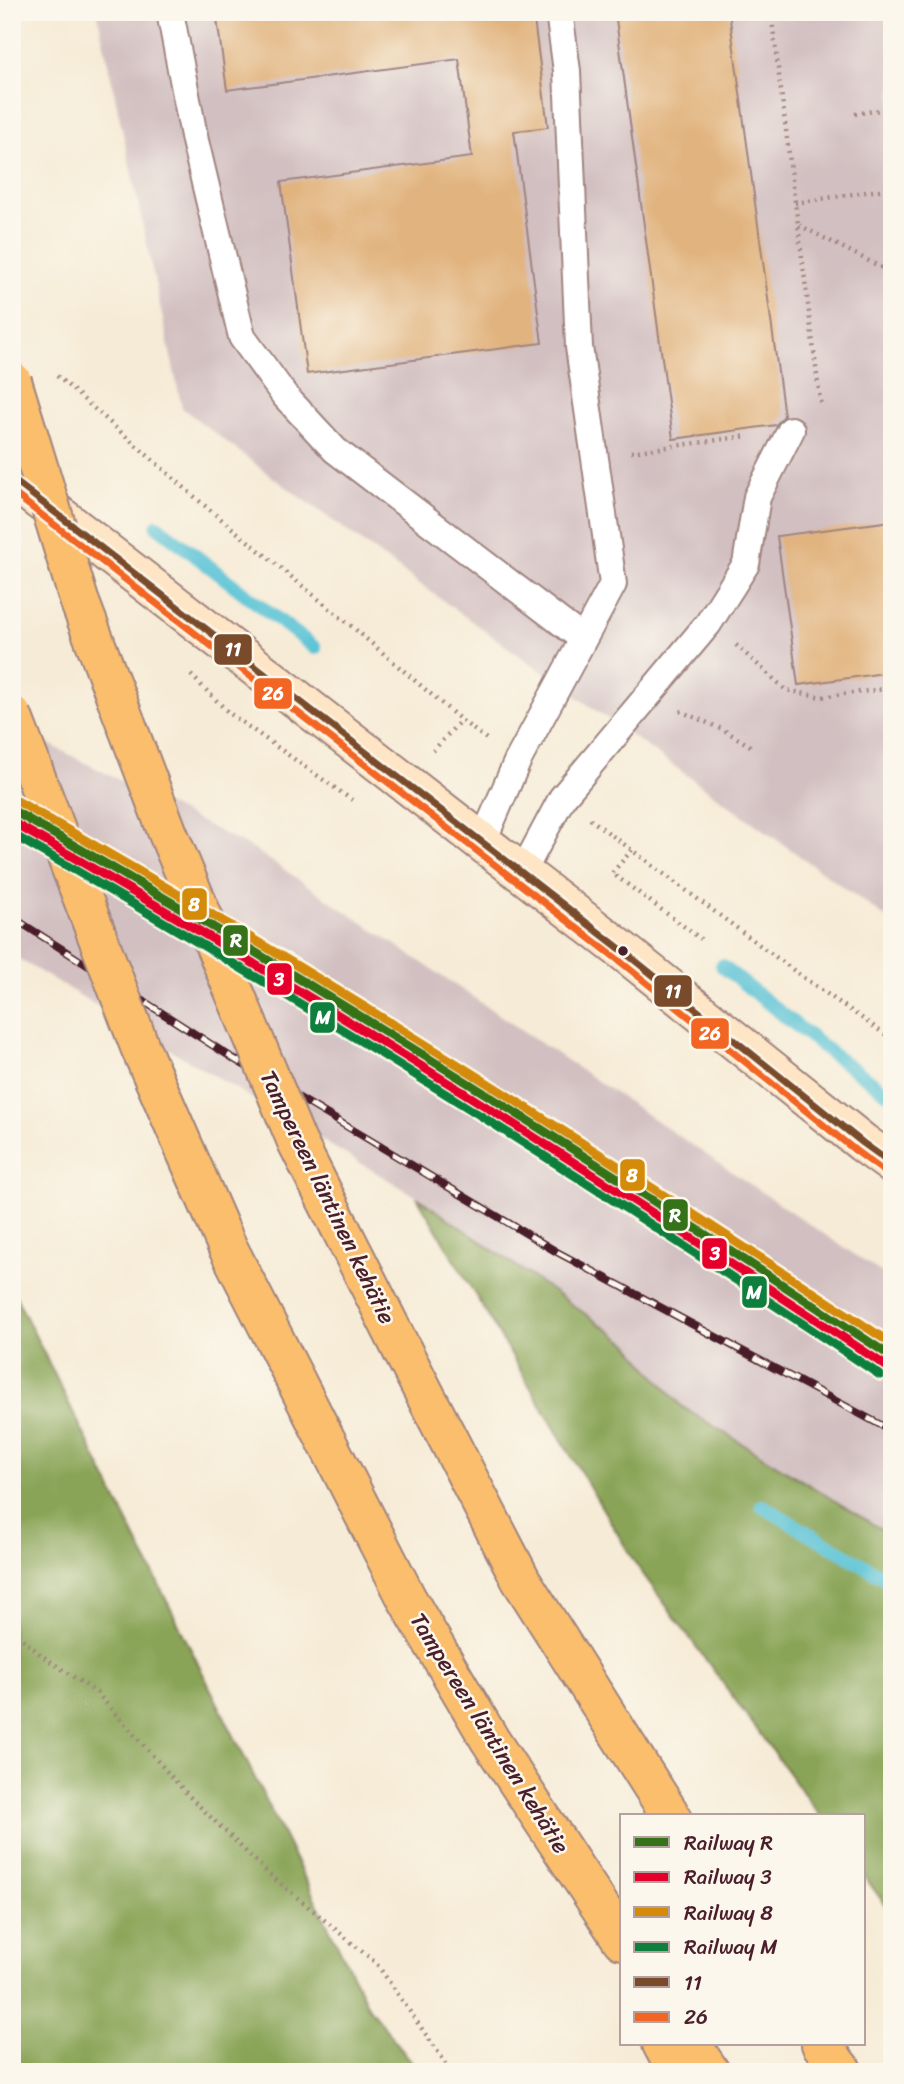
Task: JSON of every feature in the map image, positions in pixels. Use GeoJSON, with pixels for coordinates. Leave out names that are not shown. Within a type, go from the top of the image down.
{"type":"FeatureCollection","features":[{"type":"Feature","properties":{"kind":"highway","name":"Tampereen läntinen kehätie"},"geometry":{"type":"LineString","coordinates":[[12,381],[79,600],[167,831],[297,1142],[521,1580],[670,1814]]}},
{"type":"Feature","properties":{"kind":"highway","name":"Tampereen läntinen kehätie"},"geometry":{"type":"LineString","coordinates":[[12,715],[140,1047],[227,1246],[407,1599],[490,1740],[620,1937]]}},
{"type":"Feature","properties":{"kind":"highway"},"geometry":{"type":"LineString","coordinates":[[560,1847],[620,1963]]}},
{"type":"Feature","properties":{"kind":"highway"},"geometry":{"type":"LineString","coordinates":[[663,2046],[677,2072]]}},
{"type":"Feature","properties":{"kind":"highway"},"geometry":{"type":"LineString","coordinates":[[692,2046],[710,2072]]}},
{"type":"Feature","properties":{"kind":"highway"},"geometry":{"type":"LineString","coordinates":[[823,2046],[843,2072]]}},
{"type":"Feature","properties":{"kind":"main road"},"geometry":{"type":"LineString","coordinates":[[12,479],[522,873],[892,1164]]}},
{"type":"Feature","properties":{"kind":"lane"},"geometry":{"type":"LineString","coordinates":[[170,12],[195,141],[242,337],[285,396],[335,450],[583,639]]}},
{"type":"Feature","properties":{"kind":"lane"},"geometry":{"type":"LineString","coordinates":[[482,843],[517,762],[613,584],[579,347],[566,71],[559,12]]}},
{"type":"Feature","properties":{"kind":"lane"},"geometry":{"type":"LineString","coordinates":[[522,873],[562,798],[710,621],[746,564],[757,497],[791,430]]}},
{"type":"Feature","properties":{"kind":"path"},"geometry":{"type":"LineString","coordinates":[[595,457],[824,426],[771,12]]}},
{"type":"Feature","properties":{"kind":"path"},"geometry":{"type":"LineString","coordinates":[[855,114],[892,108]]}},
{"type":"Feature","properties":{"kind":"path"},"geometry":{"type":"LineString","coordinates":[[795,203],[892,188]]}},
{"type":"Feature","properties":{"kind":"path"},"geometry":{"type":"LineString","coordinates":[[798,224],[892,273]]}},
{"type":"Feature","properties":{"kind":"path"},"geometry":{"type":"LineString","coordinates":[[53,372],[204,505],[461,720],[517,762]]}},
{"type":"Feature","properties":{"kind":"path"},"geometry":{"type":"LineString","coordinates":[[710,621],[786,690],[821,697],[892,688]]}},
{"type":"Feature","properties":{"kind":"path"},"geometry":{"type":"LineString","coordinates":[[189,674],[229,713],[359,805]]}},
{"type":"Feature","properties":{"kind":"path"},"geometry":{"type":"LineString","coordinates":[[679,711],[724,730],[752,747]]}},
{"type":"Feature","properties":{"kind":"path"},"geometry":{"type":"LineString","coordinates":[[562,798],[804,978],[892,1039]]}},
{"type":"Feature","properties":{"kind":"path"},"geometry":{"type":"LineString","coordinates":[[632,850],[612,873],[701,939]]}},
{"type":"Feature","properties":{"kind":"path"},"geometry":{"type":"LineString","coordinates":[[12,1630],[41,1655],[97,1693],[187,1794],[270,1874],[376,1963],[452,2072]]}},
{"type":"Feature","properties":{"kind":"shaded area"},"geometry":{"type":"Polygon","coordinates":[[[97,12],[892,12],[892,922],[467,618],[182,408],[97,12]]]}},
{"type":"Feature","properties":{"kind":"shaded area"},"geometry":{"type":"Polygon","coordinates":[[[12,725],[255,850],[892,1280],[892,1536],[681,1406],[627,1343],[417,1197],[12,955],[12,725]]]}},
{"type":"Feature","properties":{"kind":"green space"},"geometry":{"type":"Polygon","coordinates":[[[417,1197],[627,1343],[681,1406],[892,1536],[892,1914],[866,1879],[866,1814],[819,1814],[635,1563],[417,1197]]]}},
{"type":"Feature","properties":{"kind":"green space"},"geometry":{"type":"Polygon","coordinates":[[[12,1289],[369,2008],[420,2072],[12,2072],[12,1289]]]}},
{"type":"Feature","properties":{"kind":"building"},"geometry":{"type":"Polygon","coordinates":[[[216,12],[533,12],[548,127],[514,131],[542,343],[307,374],[281,182],[472,157],[459,59],[227,90],[216,12]]]}},
{"type":"Feature","properties":{"kind":"building"},"geometry":{"type":"Polygon","coordinates":[[[615,12],[729,12],[784,416],[776,425],[673,439],[615,12]]]}},
{"type":"Feature","properties":{"kind":"building"},"geometry":{"type":"Polygon","coordinates":[[[892,521],[892,672],[798,685],[777,536],[892,521]]]}},
{"type":"Feature","properties":{"kind":"waterway"},"geometry":{"type":"LineString","coordinates":[[157,526],[315,648]]}},
{"type":"Feature","properties":{"kind":"waterway"},"geometry":{"type":"LineString","coordinates":[[722,966],[832,1054],[892,1096]]}},
{"type":"Feature","properties":{"kind":"waterway"},"geometry":{"type":"LineString","coordinates":[[762,1506],[892,1582]]}},
{"type":"Feature","properties":{"kind":"railway"},"geometry":{"type":"LineString","coordinates":[[12,917],[234,1059],[557,1252],[892,1431]]}},
{"type":"Feature","properties":{"kind":"rail line","name":"8"},"geometry":{"type":"LineString","coordinates":[[17,801],[240,931],[459,1065],[892,1344]]}},
{"type":"Feature","properties":{"kind":"rail line","name":"R"},"geometry":{"type":"LineString","coordinates":[[12,810],[236,941],[457,1076],[892,1357]]}},
{"type":"Feature","properties":{"kind":"rail line","name":"3"},"geometry":{"type":"LineString","coordinates":[[12,822],[124,886],[454,1086],[886,1366]]}},
{"type":"Feature","properties":{"kind":"rail line","name":"M"},"geometry":{"type":"LineString","coordinates":[[12,834],[233,963],[451,1097],[880,1375]]}},
{"type":"Feature","properties":{"kind":"transit line","name":"11"},"geometry":{"type":"LineString","coordinates":[[12,479],[623,951],[892,1164]]}},
{"type":"Feature","properties":{"kind":"transit line","name":"26"},"geometry":{"type":"LineString","coordinates":[[12,492],[617,959],[886,1173]]}}]}
